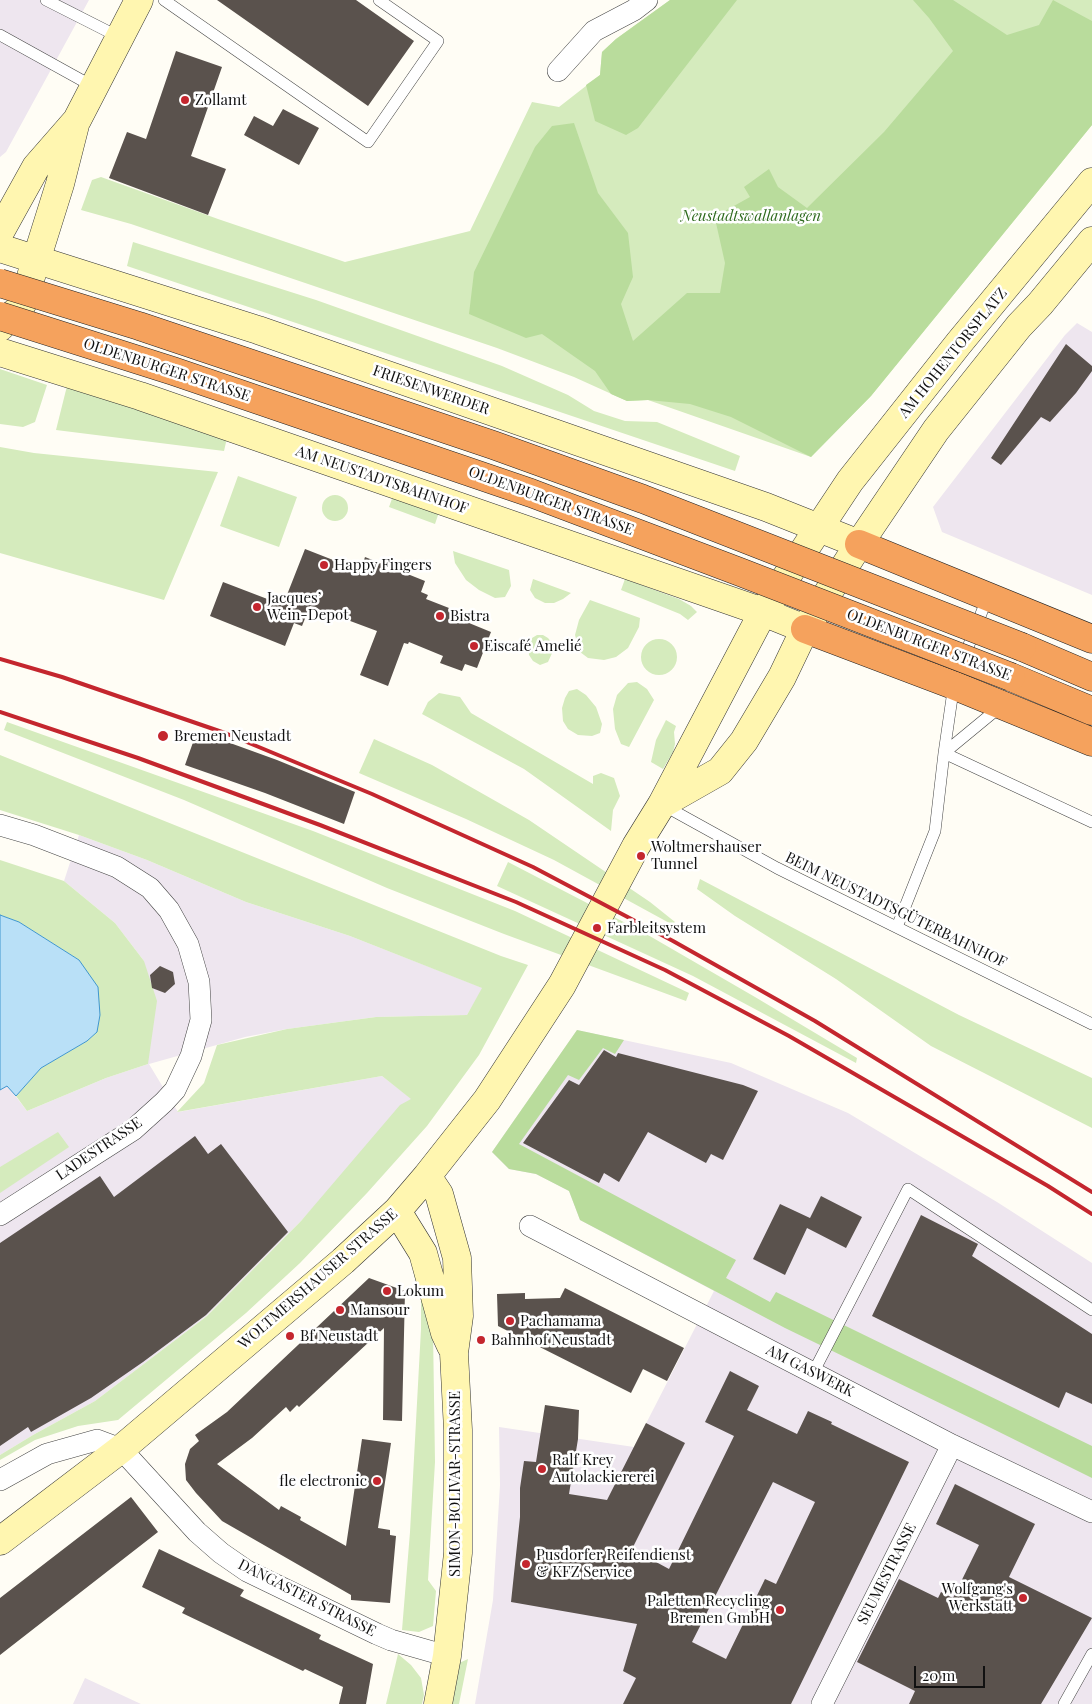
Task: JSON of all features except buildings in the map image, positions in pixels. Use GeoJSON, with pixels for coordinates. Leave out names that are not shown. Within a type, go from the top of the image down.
{"type":"FeatureCollection","features":[{"type":"Feature","properties":{"kind":"highway","name":"OLDENBURGER STRASSE"},"geometry":{"type":"LineString","coordinates":[[0,282],[139,326],[503,448],[643,499],[1092,677]]}},
{"type":"Feature","properties":{"kind":"highway","name":"OLDENBURGER STRASSE"},"geometry":{"type":"LineString","coordinates":[[0,316],[173,371],[531,493],[713,561],[1011,677],[1092,711]]}},
{"type":"Feature","properties":{"kind":"highway"},"geometry":{"type":"LineString","coordinates":[[859,544],[1092,639]]}},
{"type":"Feature","properties":{"kind":"highway"},"geometry":{"type":"LineString","coordinates":[[805,629],[954,685],[1092,742]]}},
{"type":"Feature","properties":{"kind":"street"},"geometry":{"type":"LineString","coordinates":[[0,327],[20,308],[38,258],[77,120],[139,0]]}},
{"type":"Feature","properties":{"kind":"street"},"geometry":{"type":"LineString","coordinates":[[558,71],[594,31],[634,10],[647,0]]}},
{"type":"Feature","properties":{"kind":"street"},"geometry":{"type":"LineString","coordinates":[[0,232],[36,167],[77,120]]}},
{"type":"Feature","properties":{"kind":"street","name":"AM HOHENTORSPLATZ"},"geometry":{"type":"LineString","coordinates":[[763,612],[861,466],[959,343],[1092,182]]}},
{"type":"Feature","properties":{"kind":"street"},"geometry":{"type":"LineString","coordinates":[[859,544],[936,430],[1019,326],[1040,304],[1092,241]]}},
{"type":"Feature","properties":{"kind":"street","name":"FRIESENWERDER"},"geometry":{"type":"LineString","coordinates":[[0,248],[38,258],[258,330],[766,507],[859,544]]}},
{"type":"Feature","properties":{"kind":"street"},"geometry":{"type":"LineString","coordinates":[[1016,276],[1011,292],[1010,309],[1019,326]]}},
{"type":"Feature","properties":{"kind":"street","name":"AM NEUSTADTSBAHNHOF"},"geometry":{"type":"LineString","coordinates":[[0,352],[140,396],[763,612],[805,629]]}},
{"type":"Feature","properties":{"kind":"street","name":"WOLTMERSHAUSER STRASSE"},"geometry":{"type":"LineString","coordinates":[[662,804],[720,771],[744,741],[782,677],[805,629],[859,544]]}},
{"type":"Feature","properties":{"kind":"street","name":"WOLTMERSHAUSER STRASSE"},"geometry":{"type":"LineString","coordinates":[[0,1541],[121,1448],[343,1261],[397,1212],[427,1176],[487,1100],[562,985],[636,846],[662,804],[763,612]]}},
{"type":"Feature","properties":{"kind":"street","name":"LADESTRASSE"},"geometry":{"type":"LineString","coordinates":[[0,825],[34,835],[117,867],[150,888],[169,910],[188,944],[199,982],[200,1020],[192,1056],[175,1090],[164,1102],[133,1130],[0,1215]]}},
{"type":"Feature","properties":{"kind":"street","name":"SIMON-BOLIVAR-STRASSE"},"geometry":{"type":"LineString","coordinates":[[427,1176],[438,1194],[457,1258],[459,1316],[454,1353],[458,1430],[458,1553],[447,1656],[438,1704]]}},
{"type":"Feature","properties":{"kind":"street","name":"SIMON-BOLIVAR-STRASSE"},"geometry":{"type":"LineString","coordinates":[[397,1212],[423,1253],[445,1333],[454,1353]]}},
{"type":"Feature","properties":{"kind":"street","name":"AM GASWERK"},"geometry":{"type":"LineString","coordinates":[[530,1226],[952,1445],[1092,1512]]}},
{"type":"Feature","properties":{"kind":"street"},"geometry":{"type":"LineString","coordinates":[[0,1480],[48,1454],[97,1440],[121,1448]]}},
{"type":"Feature","properties":{"kind":"street","name":"SEUMESTRASSE"},"geometry":{"type":"LineString","coordinates":[[822,1704],[952,1445]]}},
{"type":"Feature","properties":{"kind":"street","name":"DANGASTER STRASSE"},"geometry":{"type":"LineString","coordinates":[[121,1448],[197,1532],[221,1553],[247,1571],[391,1640],[447,1656]]}},
{"type":"Feature","properties":{"kind":"lane"},"geometry":{"type":"LineString","coordinates":[[46,0],[119,37]]}},
{"type":"Feature","properties":{"kind":"lane"},"geometry":{"type":"LineString","coordinates":[[164,0],[368,142],[438,41],[379,0]]}},
{"type":"Feature","properties":{"kind":"lane"},"geometry":{"type":"LineString","coordinates":[[0,35],[94,88]]}},
{"type":"Feature","properties":{"kind":"lane"},"geometry":{"type":"LineString","coordinates":[[897,927],[935,831],[954,685],[988,596]]}},
{"type":"Feature","properties":{"kind":"lane"},"geometry":{"type":"LineString","coordinates":[[944,753],[1002,705]]}},
{"type":"Feature","properties":{"kind":"lane"},"geometry":{"type":"LineString","coordinates":[[944,753],[1092,822]]}},
{"type":"Feature","properties":{"kind":"lane","name":"BEIM NEUSTADTSGÜTERBAHNHOF"},"geometry":{"type":"LineString","coordinates":[[662,804],[776,868],[1092,1024]]}},
{"type":"Feature","properties":{"kind":"lane"},"geometry":{"type":"LineString","coordinates":[[813,1373],[908,1189],[1092,1310]]}},
{"type":"Feature","properties":{"kind":"lane"},"geometry":{"type":"LineString","coordinates":[[1064,1704],[1092,1654]]}},
{"type":"Feature","properties":{"kind":"shaded area"},"geometry":{"type":"Polygon","coordinates":[[[0,0],[89,0],[6,152],[0,157],[0,0]]]}},
{"type":"Feature","properties":{"kind":"shaded area"},"geometry":{"type":"Polygon","coordinates":[[[1077,323],[1092,332],[1092,595],[942,532],[933,507],[1065,335],[1077,323]]]}},
{"type":"Feature","properties":{"kind":"shaded area"},"geometry":{"type":"Polygon","coordinates":[[[79,835],[147,860],[246,902],[350,936],[483,988],[467,1015],[376,1017],[287,1029],[245,1037],[149,1064],[178,1112],[382,1076],[412,1099],[301,1221],[207,1316],[95,1401],[0,1455],[0,1090],[7,1085],[27,1111],[106,1078],[148,1064],[144,961],[115,923],[64,881],[79,835]]]}},
{"type":"Feature","properties":{"kind":"shaded area"},"geometry":{"type":"Polygon","coordinates":[[[577,1030],[731,1063],[848,1113],[997,1202],[1092,1263],[1092,1704],[475,1704],[493,1600],[500,1485],[499,1427],[634,1447],[714,1291],[580,1220],[569,1191],[536,1174],[509,1169],[492,1152],[577,1030]]]}},
{"type":"Feature","properties":{"kind":"shaded area"},"geometry":{"type":"Polygon","coordinates":[[[85,1678],[141,1704],[73,1704],[85,1678]]]}},
{"type":"Feature","properties":{"kind":"green space","name":"Neustadtswallanlagen"},"geometry":{"type":"Polygon","coordinates":[[[670,0],[1092,0],[1092,125],[871,396],[811,457],[648,400],[627,401],[574,377],[497,348],[131,224],[81,210],[92,180],[101,177],[345,262],[470,231],[532,102],[559,107],[600,75],[602,52],[616,39],[670,0]]]}},
{"type":"Feature","properties":{"kind":"green space"},"geometry":{"type":"Polygon","coordinates":[[[670,0],[737,0],[638,128],[626,135],[595,121],[586,85],[600,75],[602,52],[616,39],[670,0]]]}},
{"type":"Feature","properties":{"kind":"green space"},"geometry":{"type":"Polygon","coordinates":[[[913,0],[953,0],[1007,35],[1039,25],[1053,0],[1092,21],[1092,125],[871,396],[811,457],[731,417],[690,404],[648,400],[627,401],[611,394],[595,371],[542,334],[526,338],[469,314],[474,272],[535,147],[552,126],[574,123],[598,193],[628,233],[633,277],[621,304],[633,341],[687,293],[720,293],[725,263],[716,223],[723,212],[750,197],[744,187],[769,169],[778,187],[807,208],[884,132],[953,51],[913,0]]]}},
{"type":"Feature","properties":{"kind":"green space"},"geometry":{"type":"Polygon","coordinates":[[[133,242],[316,300],[502,366],[568,395],[594,411],[625,421],[657,422],[740,456],[735,471],[127,266],[133,242]]]}},
{"type":"Feature","properties":{"kind":"green space"},"geometry":{"type":"Polygon","coordinates":[[[0,369],[47,385],[35,422],[23,427],[0,424],[0,369]]]}},
{"type":"Feature","properties":{"kind":"green space"},"geometry":{"type":"Polygon","coordinates":[[[67,386],[227,438],[224,451],[56,430],[67,386]]]}},
{"type":"Feature","properties":{"kind":"green space"},"geometry":{"type":"Polygon","coordinates":[[[0,447],[34,453],[218,472],[164,600],[0,553],[0,447]]]}},
{"type":"Feature","properties":{"kind":"green space"},"geometry":{"type":"Polygon","coordinates":[[[238,476],[297,497],[279,547],[220,526],[238,476]]]}},
{"type":"Feature","properties":{"kind":"green space"},"geometry":{"type":"Polygon","coordinates":[[[335,495],[344,499],[348,508],[344,517],[335,521],[326,517],[322,508],[326,499],[335,495]]]}},
{"type":"Feature","properties":{"kind":"green space"},"geometry":{"type":"Polygon","coordinates":[[[393,496],[439,512],[435,524],[389,507],[393,496]]]}},
{"type":"Feature","properties":{"kind":"green space"},"geometry":{"type":"Polygon","coordinates":[[[453,551],[509,570],[511,586],[505,597],[495,598],[479,590],[466,580],[455,563],[453,551]]]}},
{"type":"Feature","properties":{"kind":"green space"},"geometry":{"type":"Polygon","coordinates":[[[533,579],[571,593],[554,603],[545,603],[535,598],[530,590],[533,579]]]}},
{"type":"Feature","properties":{"kind":"green space"},"geometry":{"type":"Polygon","coordinates":[[[625,579],[679,599],[697,612],[688,620],[680,614],[621,590],[625,579]]]}},
{"type":"Feature","properties":{"kind":"green space"},"geometry":{"type":"Polygon","coordinates":[[[590,600],[640,618],[639,627],[628,648],[616,657],[604,660],[588,658],[580,652],[575,635],[579,620],[590,600]]]}},
{"type":"Feature","properties":{"kind":"green space"},"geometry":{"type":"Polygon","coordinates":[[[537,635],[543,635],[548,638],[552,643],[553,651],[548,662],[540,665],[533,661],[529,655],[528,646],[532,638],[537,635]]]}},
{"type":"Feature","properties":{"kind":"green space"},"geometry":{"type":"Polygon","coordinates":[[[659,639],[666,640],[672,644],[676,650],[676,664],[672,670],[666,674],[659,675],[652,674],[646,670],[642,664],[641,657],[642,650],[646,644],[652,640],[659,639]]]}},
{"type":"Feature","properties":{"kind":"green space"},"geometry":{"type":"Polygon","coordinates":[[[637,682],[647,689],[654,700],[629,747],[621,744],[615,729],[613,709],[617,695],[628,683],[637,682]]]}},
{"type":"Feature","properties":{"kind":"green space"},"geometry":{"type":"Polygon","coordinates":[[[577,689],[586,695],[596,707],[602,724],[600,733],[592,736],[578,735],[568,729],[563,721],[562,708],[565,698],[569,691],[577,689]]]}},
{"type":"Feature","properties":{"kind":"green space"},"geometry":{"type":"Polygon","coordinates":[[[439,693],[460,697],[471,713],[593,784],[593,776],[601,773],[614,778],[620,796],[613,810],[611,831],[524,769],[422,714],[428,702],[439,693]]]}},
{"type":"Feature","properties":{"kind":"green space"},"geometry":{"type":"Polygon","coordinates":[[[666,720],[676,726],[674,732],[675,744],[673,752],[663,769],[651,762],[656,740],[666,720]]]}},
{"type":"Feature","properties":{"kind":"green space"},"geometry":{"type":"Polygon","coordinates":[[[7,722],[313,831],[515,911],[689,993],[686,1001],[504,934],[387,888],[184,800],[4,730],[7,722]]]}},
{"type":"Feature","properties":{"kind":"green space"},"geometry":{"type":"Polygon","coordinates":[[[374,739],[432,765],[529,820],[650,902],[675,922],[673,925],[554,860],[466,819],[359,773],[374,739]]]}},
{"type":"Feature","properties":{"kind":"green space"},"geometry":{"type":"Polygon","coordinates":[[[0,755],[501,956],[528,965],[479,1055],[427,1126],[367,1193],[300,1263],[246,1313],[118,1420],[78,1426],[35,1440],[0,1460],[0,1455],[95,1401],[207,1316],[301,1221],[400,1105],[411,1099],[382,1076],[177,1112],[204,1083],[217,1045],[287,1029],[376,1017],[467,1015],[482,988],[350,936],[246,902],[147,860],[79,835],[0,810],[0,755]]]}},
{"type":"Feature","properties":{"kind":"green space"},"geometry":{"type":"Polygon","coordinates":[[[0,860],[64,881],[115,923],[144,961],[157,1001],[148,1064],[106,1078],[27,1111],[16,1096],[41,1068],[87,1041],[97,1032],[79,960],[19,922],[0,915],[0,860]]]}},
{"type":"Feature","properties":{"kind":"green space"},"geometry":{"type":"Polygon","coordinates":[[[508,862],[641,931],[857,1058],[856,1063],[693,976],[497,886],[508,862]]]}},
{"type":"Feature","properties":{"kind":"green space"},"geometry":{"type":"Polygon","coordinates":[[[700,879],[959,1015],[1092,1078],[1092,1128],[931,1046],[836,979],[735,916],[697,889],[700,879]]]}},
{"type":"Feature","properties":{"kind":"green space"},"geometry":{"type":"Polygon","coordinates":[[[577,1030],[624,1040],[615,1054],[603,1048],[579,1080],[568,1075],[519,1144],[736,1260],[726,1278],[770,1302],[776,1292],[1092,1446],[1092,1478],[785,1328],[580,1220],[569,1191],[536,1174],[509,1169],[492,1152],[577,1030]]]}},
{"type":"Feature","properties":{"kind":"green space"},"geometry":{"type":"Polygon","coordinates":[[[58,1132],[69,1147],[0,1193],[0,1167],[58,1132]]]}},
{"type":"Feature","properties":{"kind":"green space"},"geometry":{"type":"Polygon","coordinates":[[[423,1272],[433,1331],[435,1462],[428,1580],[436,1591],[433,1626],[419,1632],[402,1630],[410,1532],[421,1329],[421,1295],[414,1275],[423,1272]]]}},
{"type":"Feature","properties":{"kind":"green space"},"geometry":{"type":"Polygon","coordinates":[[[398,1654],[411,1665],[421,1678],[424,1695],[422,1704],[386,1704],[398,1654]]]}},
{"type":"Feature","properties":{"kind":"green space"},"geometry":{"type":"Polygon","coordinates":[[[468,1659],[459,1704],[450,1704],[457,1664],[468,1659]]]}},
{"type":"Feature","properties":{"kind":"water"},"geometry":{"type":"Polygon","coordinates":[[[0,915],[19,922],[79,960],[98,987],[100,1015],[97,1032],[87,1041],[41,1068],[16,1096],[7,1086],[0,1090],[0,915]]]}},
{"type":"Feature","properties":{"kind":"railway"},"geometry":{"type":"LineString","coordinates":[[0,659],[62,677],[225,733],[372,794],[533,867],[673,941],[815,1021],[1092,1192]]}},
{"type":"Feature","properties":{"kind":"railway"},"geometry":{"type":"LineString","coordinates":[[0,712],[138,758],[320,825],[516,902],[665,970],[789,1036],[1048,1186],[1092,1214]]}},
{"type":"Feature","properties":{"kind":"place","name":"Zollamt"},"geometry":{"type":"Point","coordinates":[185,100]}},
{"type":"Feature","properties":{"kind":"place","name":"Happy Fingers"},"geometry":{"type":"Point","coordinates":[324,565]}},
{"type":"Feature","properties":{"kind":"place","name":"Jacques’ Wein-Depot"},"geometry":{"type":"Point","coordinates":[257,607]}},
{"type":"Feature","properties":{"kind":"place","name":"Bistra"},"geometry":{"type":"Point","coordinates":[440,616]}},
{"type":"Feature","properties":{"kind":"place","name":"Eiscafé Amelié"},"geometry":{"type":"Point","coordinates":[474,646]}},
{"type":"Feature","properties":{"kind":"place","name":"Bremen Neustadt"},"geometry":{"type":"Point","coordinates":[163,736]}},
{"type":"Feature","properties":{"kind":"place","name":"Woltmershauser Tunnel"},"geometry":{"type":"Point","coordinates":[641,856]}},
{"type":"Feature","properties":{"kind":"place","name":"Farbleitsystem"},"geometry":{"type":"Point","coordinates":[597,928]}},
{"type":"Feature","properties":{"kind":"place","name":"Lokum"},"geometry":{"type":"Point","coordinates":[387,1291]}},
{"type":"Feature","properties":{"kind":"place","name":"Mansour"},"geometry":{"type":"Point","coordinates":[340,1310]}},
{"type":"Feature","properties":{"kind":"place","name":"Pachamama"},"geometry":{"type":"Point","coordinates":[510,1321]}},
{"type":"Feature","properties":{"kind":"place","name":"Bf Neustadt"},"geometry":{"type":"Point","coordinates":[290,1336]}},
{"type":"Feature","properties":{"kind":"place","name":"Bahnhof Neustadt"},"geometry":{"type":"Point","coordinates":[481,1340]}},
{"type":"Feature","properties":{"kind":"place","name":"Ralf Krey Autolackiererei"},"geometry":{"type":"Point","coordinates":[542,1469]}},
{"type":"Feature","properties":{"kind":"place","name":"fle electronic"},"geometry":{"type":"Point","coordinates":[377,1481]}},
{"type":"Feature","properties":{"kind":"place","name":"Pusdorfer Reifendienst & KFZ Service"},"geometry":{"type":"Point","coordinates":[526,1564]}},
{"type":"Feature","properties":{"kind":"place","name":"Wolfgang's Werkstatt"},"geometry":{"type":"Point","coordinates":[1023,1598]}},
{"type":"Feature","properties":{"kind":"place","name":"Paletten Recycling Bremen GmbH"},"geometry":{"type":"Point","coordinates":[780,1610]}}]}
